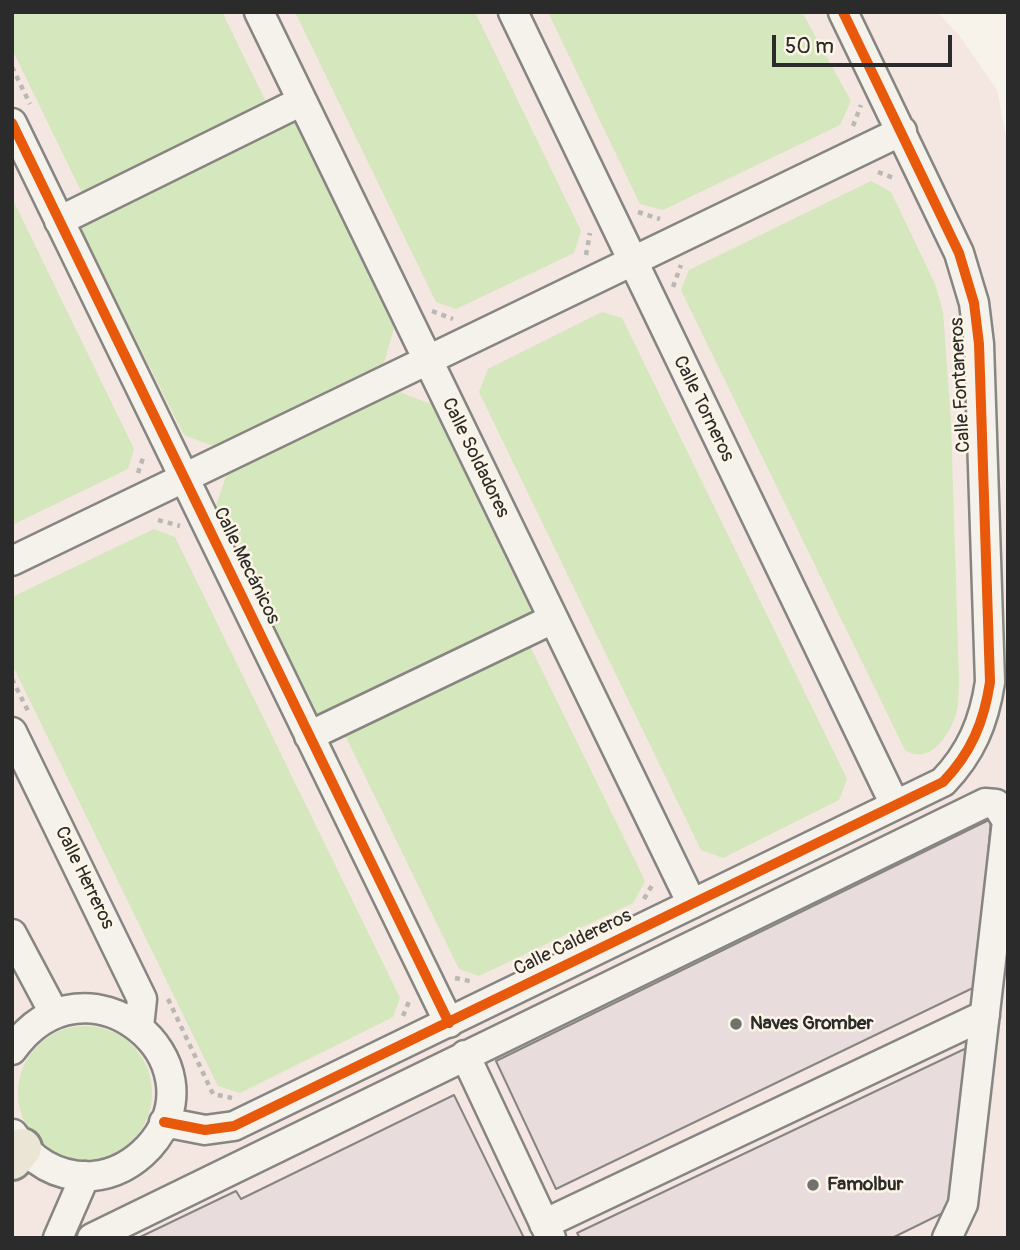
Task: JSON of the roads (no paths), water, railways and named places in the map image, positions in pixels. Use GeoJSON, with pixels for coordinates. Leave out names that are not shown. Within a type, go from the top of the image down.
{"type":"FeatureCollection","features":[{"type":"Feature","properties":{"kind":"street","name":"Calle Soldadores"},"geometry":{"type":"LineString","coordinates":[[259,12],[692,904]]}},
{"type":"Feature","properties":{"kind":"street","name":"Calle Torneros"},"geometry":{"type":"LineString","coordinates":[[513,12],[895,805]]}},
{"type":"Feature","properties":{"kind":"street","name":"Calle Fontaneros"},"geometry":{"type":"LineString","coordinates":[[843,12],[959,253],[974,303],[979,344],[990,682],[986,709],[975,741]]}},
{"type":"Feature","properties":{"kind":"street"},"geometry":{"type":"LineString","coordinates":[[59,220],[302,101]]}},
{"type":"Feature","properties":{"kind":"street","name":"Calle Mecánicos"},"geometry":{"type":"LineString","coordinates":[[12,123],[449,1023]]}},
{"type":"Feature","properties":{"kind":"street"},"geometry":{"type":"LineString","coordinates":[[12,561],[902,131]]}},
{"type":"Feature","properties":{"kind":"street"},"geometry":{"type":"LineString","coordinates":[[309,736],[553,620]]}},
{"type":"Feature","properties":{"kind":"street","name":"Calle Herreros"},"geometry":{"type":"LineString","coordinates":[[21,724],[142,999],[139,1027]]}},
{"type":"Feature","properties":{"kind":"street","name":"Calle Caldereros"},"geometry":{"type":"LineString","coordinates":[[164,1122],[205,1130],[234,1126],[943,782],[960,764],[975,741]]}},
{"type":"Feature","properties":{"kind":"street"},"geometry":{"type":"LineString","coordinates":[[76,1234],[465,1055],[985,803],[996,804],[1007,821],[963,1204],[947,1238]]}},
{"type":"Feature","properties":{"kind":"street"},"geometry":{"type":"LineString","coordinates":[[12,934],[54,1013]]}},
{"type":"Feature","properties":{"kind":"street"},"geometry":{"type":"LineString","coordinates":[[12,1050],[30,1028],[54,1013],[68,1009],[99,1008],[113,1012],[139,1027],[159,1050],[169,1078],[170,1093],[164,1122],[151,1144],[133,1161],[110,1173],[85,1176],[51,1169],[16,1147]]}},
{"type":"Feature","properties":{"kind":"street"},"geometry":{"type":"LineString","coordinates":[[465,1055],[547,1231],[985,1015]]}},
{"type":"Feature","properties":{"kind":"street"},"geometry":{"type":"LineString","coordinates":[[76,1234],[85,1176]]}},
{"type":"Feature","properties":{"kind":"place","name":"Naves Gromber"},"geometry":{"type":"Point","coordinates":[736,1024]}},
{"type":"Feature","properties":{"kind":"place","name":"Famolbur"},"geometry":{"type":"Point","coordinates":[813,1185]}}]}
